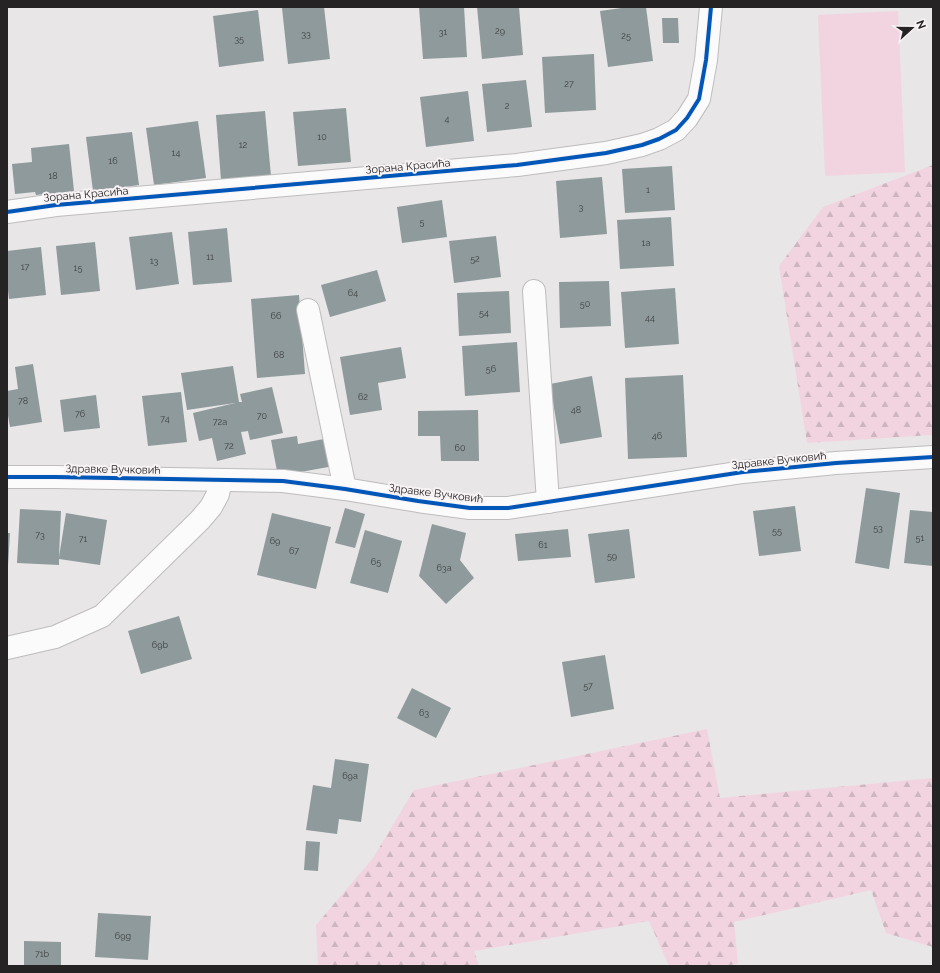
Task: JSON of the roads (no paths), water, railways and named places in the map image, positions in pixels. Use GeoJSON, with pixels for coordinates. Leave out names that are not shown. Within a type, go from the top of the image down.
{"type":"FeatureCollection","features":[{"type":"Feature","properties":{"kind":"street","name":"Зорана Красића"},"geometry":{"type":"LineString","coordinates":[[7,212],[56,205],[517,165],[606,153],[642,145],[676,130],[687,118],[699,99],[706,60],[711,7]]}},
{"type":"Feature","properties":{"kind":"street"},"geometry":{"type":"LineString","coordinates":[[534,291],[548,502]]}},
{"type":"Feature","properties":{"kind":"street"},"geometry":{"type":"LineString","coordinates":[[308,310],[345,489]]}},
{"type":"Feature","properties":{"kind":"street","name":"Здравке Вучковић"},"geometry":{"type":"LineString","coordinates":[[7,477],[283,481],[470,508],[508,508],[743,472],[836,463],[933,457]]}},
{"type":"Feature","properties":{"kind":"street"},"geometry":{"type":"LineString","coordinates":[[7,648],[55,637],[102,616],[200,520],[211,507],[218,494],[221,480]]}}]}
